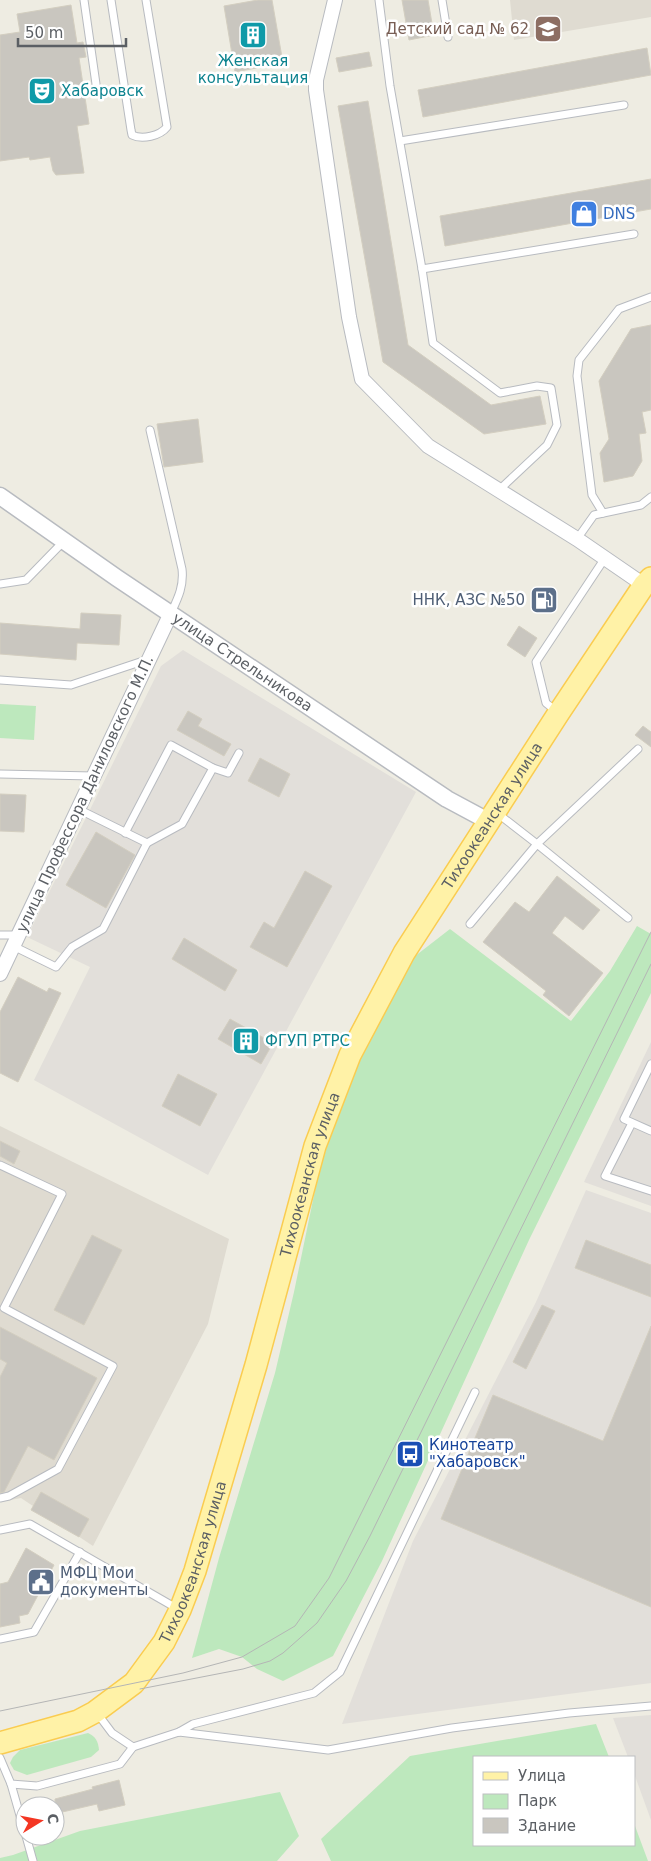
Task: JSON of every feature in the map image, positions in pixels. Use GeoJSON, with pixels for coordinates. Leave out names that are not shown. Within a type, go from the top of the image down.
{"type":"FeatureCollection","features":[{"type":"Feature","properties":{"kind":"main road","name":"Тихоокеанская улица"},"geometry":{"type":"LineString","coordinates":[[0,1742],[78,1721],[95,1712],[134,1683],[164,1642],[180,1610],[195,1571],[256,1365],[315,1146],[350,1055],[404,953],[558,714],[648,581]]}},
{"type":"Feature","properties":{"kind":"street"},"geometry":{"type":"LineString","coordinates":[[335,0],[316,80],[316,90],[349,317],[362,379],[428,446],[605,558],[648,581]]}},
{"type":"Feature","properties":{"kind":"street","name":"улица Стрельникова"},"geometry":{"type":"LineString","coordinates":[[0,496],[447,799],[492,816]]}},
{"type":"Feature","properties":{"kind":"street","name":"улица Профессора Даниловского М.П."},"geometry":{"type":"LineString","coordinates":[[0,974],[170,613]]}},
{"type":"Feature","properties":{"kind":"lane"},"geometry":{"type":"LineString","coordinates":[[84,0],[96,84]]}},
{"type":"Feature","properties":{"kind":"lane"},"geometry":{"type":"LineString","coordinates":[[111,0],[131,130],[132,135],[137,138],[157,135],[166,127],[146,0]]}},
{"type":"Feature","properties":{"kind":"lane"},"geometry":{"type":"LineString","coordinates":[[379,0],[390,86],[433,343],[500,393],[537,386],[551,388],[557,425],[554,432],[547,445],[499,490]]}},
{"type":"Feature","properties":{"kind":"lane"},"geometry":{"type":"LineString","coordinates":[[442,0],[448,37]]}},
{"type":"Feature","properties":{"kind":"lane"},"geometry":{"type":"LineString","coordinates":[[400,141],[624,105]]}},
{"type":"Feature","properties":{"kind":"lane"},"geometry":{"type":"LineString","coordinates":[[422,269],[634,234]]}},
{"type":"Feature","properties":{"kind":"lane"},"geometry":{"type":"LineString","coordinates":[[603,513],[592,495],[577,376],[579,360],[619,309],[651,297]]}},
{"type":"Feature","properties":{"kind":"lane"},"geometry":{"type":"LineString","coordinates":[[150,430],[182,569],[181,592],[170,613]]}},
{"type":"Feature","properties":{"kind":"lane"},"geometry":{"type":"LineString","coordinates":[[577,539],[594,515],[641,505],[651,497]]}},
{"type":"Feature","properties":{"kind":"lane"},"geometry":{"type":"LineString","coordinates":[[0,584],[26,580],[64,541]]}},
{"type":"Feature","properties":{"kind":"lane"},"geometry":{"type":"LineString","coordinates":[[558,714],[546,703],[536,662],[605,558]]}},
{"type":"Feature","properties":{"kind":"lane"},"geometry":{"type":"LineString","coordinates":[[0,680],[71,685],[149,659]]}},
{"type":"Feature","properties":{"kind":"lane"},"geometry":{"type":"LineString","coordinates":[[125,832],[171,746],[213,768],[228,773],[239,753]]}},
{"type":"Feature","properties":{"kind":"lane"},"geometry":{"type":"LineString","coordinates":[[470,924],[537,844],[638,749]]}},
{"type":"Feature","properties":{"kind":"lane"},"geometry":{"type":"LineString","coordinates":[[0,935],[16,941],[56,967],[72,947],[103,929],[147,843],[182,824],[213,768]]}},
{"type":"Feature","properties":{"kind":"lane"},"geometry":{"type":"LineString","coordinates":[[0,774],[93,776]]}},
{"type":"Feature","properties":{"kind":"lane"},"geometry":{"type":"LineString","coordinates":[[78,810],[147,843]]}},
{"type":"Feature","properties":{"kind":"lane"},"geometry":{"type":"LineString","coordinates":[[492,816],[537,844],[628,918]]}},
{"type":"Feature","properties":{"kind":"lane"},"geometry":{"type":"LineString","coordinates":[[651,1064],[624,1119],[651,1131]]}},
{"type":"Feature","properties":{"kind":"lane"},"geometry":{"type":"LineString","coordinates":[[632,1122],[605,1176],[651,1191]]}},
{"type":"Feature","properties":{"kind":"lane"},"geometry":{"type":"LineString","coordinates":[[0,1165],[62,1194],[4,1308],[113,1366],[58,1469],[8,1496],[0,1498]]}},
{"type":"Feature","properties":{"kind":"lane"},"geometry":{"type":"LineString","coordinates":[[11,1784],[37,1786],[120,1764],[133,1747],[179,1732],[193,1724],[314,1693],[340,1672],[475,1392]]}},
{"type":"Feature","properties":{"kind":"lane"},"geometry":{"type":"LineString","coordinates":[[0,1530],[30,1524],[180,1610]]}},
{"type":"Feature","properties":{"kind":"lane"},"geometry":{"type":"LineString","coordinates":[[0,1639],[34,1632],[80,1552]]}},
{"type":"Feature","properties":{"kind":"lane"},"geometry":{"type":"LineString","coordinates":[[179,1732],[328,1750],[462,1727],[569,1713],[651,1706]]}},
{"type":"Feature","properties":{"kind":"lane"},"geometry":{"type":"LineString","coordinates":[[95,1712],[112,1733],[133,1747]]}},
{"type":"Feature","properties":{"kind":"lane"},"geometry":{"type":"LineString","coordinates":[[0,1758],[15,1798]]}},
{"type":"Feature","properties":{"kind":"lane"},"geometry":{"type":"LineString","coordinates":[[29,1846],[33,1861]]}},
{"type":"Feature","properties":{"kind":"shaded area","name":"Детский сад № 62"},"geometry":{"type":"Polygon","coordinates":[[[510,0],[651,0],[651,17],[514,40],[510,0]]]}},
{"type":"Feature","properties":{"kind":"shaded area"},"geometry":{"type":"Polygon","coordinates":[[[183,650],[416,792],[208,1175],[34,1080],[90,967],[27,937],[161,666],[183,650]]]}},
{"type":"Feature","properties":{"kind":"shaded area"},"geometry":{"type":"Polygon","coordinates":[[[651,1042],[651,1206],[584,1182],[651,1042]]]}},
{"type":"Feature","properties":{"kind":"shaded area"},"geometry":{"type":"Polygon","coordinates":[[[0,1126],[229,1239],[208,1324],[93,1546],[21,1498],[0,1502],[0,1126]]]}},
{"type":"Feature","properties":{"kind":"shaded area"},"geometry":{"type":"Polygon","coordinates":[[[586,1190],[651,1213],[651,1683],[342,1724],[413,1541],[536,1302],[586,1190]]]}},
{"type":"Feature","properties":{"kind":"shaded area"},"geometry":{"type":"Polygon","coordinates":[[[651,1715],[651,1820],[636,1779],[636,1756],[628,1756],[613,1718],[651,1715]]]}},
{"type":"Feature","properties":{"kind":"green space"},"geometry":{"type":"Polygon","coordinates":[[[0,704],[36,706],[34,740],[0,738],[0,704]]]}},
{"type":"Feature","properties":{"kind":"green space"},"geometry":{"type":"Polygon","coordinates":[[[637,926],[651,934],[651,993],[529,1240],[382,1561],[333,1656],[283,1681],[257,1669],[242,1657],[219,1649],[192,1658],[219,1558],[275,1373],[319,1171],[347,1086],[379,1013],[410,960],[450,929],[571,1021],[610,971],[637,926]]]}},
{"type":"Feature","properties":{"kind":"green space"},"geometry":{"type":"Polygon","coordinates":[[[596,1724],[609,1756],[473,1756],[473,1846],[636,1846],[636,1829],[648,1861],[331,1861],[321,1839],[410,1756],[596,1724]]]}},
{"type":"Feature","properties":{"kind":"green space"},"geometry":{"type":"Polygon","coordinates":[[[88,1733],[96,1740],[99,1750],[91,1757],[27,1775],[14,1770],[10,1763],[20,1750],[88,1733]]]}},
{"type":"Feature","properties":{"kind":"green space"},"geometry":{"type":"Polygon","coordinates":[[[280,1792],[299,1836],[277,1861],[0,1861],[0,1858],[38,1846],[65,1846],[65,1836],[80,1831],[280,1792]]]}},
{"type":"Feature","properties":{"kind":"building","name":"Женская консультация"},"geometry":{"type":"Polygon","coordinates":[[[258,0],[272,0],[283,63],[235,72],[224,6],[258,0]]]}},
{"type":"Feature","properties":{"kind":"building"},"geometry":{"type":"Polygon","coordinates":[[[402,0],[428,0],[434,35],[409,40],[402,0]]]}},
{"type":"Feature","properties":{"kind":"building","name":"Хабаровск"},"geometry":{"type":"Polygon","coordinates":[[[71,5],[77,43],[83,42],[86,57],[79,58],[89,124],[77,126],[84,173],[56,175],[53,171],[50,157],[30,160],[29,157],[0,161],[0,35],[20,32],[17,14],[71,5]]]}},
{"type":"Feature","properties":{"kind":"building"},"geometry":{"type":"Polygon","coordinates":[[[647,48],[651,75],[423,117],[418,90],[647,48]]]}},
{"type":"Feature","properties":{"kind":"building"},"geometry":{"type":"Polygon","coordinates":[[[369,52],[372,66],[339,72],[336,58],[369,52]]]}},
{"type":"Feature","properties":{"kind":"building"},"geometry":{"type":"Polygon","coordinates":[[[368,101],[408,345],[491,405],[540,396],[546,424],[484,434],[383,362],[338,106],[368,101]]]}},
{"type":"Feature","properties":{"kind":"building"},"geometry":{"type":"Polygon","coordinates":[[[651,179],[651,209],[445,246],[440,216],[651,179]]]}},
{"type":"Feature","properties":{"kind":"building"},"geometry":{"type":"Polygon","coordinates":[[[651,325],[651,410],[642,412],[646,433],[639,434],[642,461],[633,476],[604,482],[600,453],[609,439],[599,381],[631,329],[651,325]]]}},
{"type":"Feature","properties":{"kind":"building"},"geometry":{"type":"Polygon","coordinates":[[[198,419],[203,462],[164,467],[157,424],[198,419]]]}},
{"type":"Feature","properties":{"kind":"building"},"geometry":{"type":"Polygon","coordinates":[[[81,613],[121,615],[119,645],[77,643],[76,660],[0,654],[0,623],[80,629],[81,613]]]}},
{"type":"Feature","properties":{"kind":"building"},"geometry":{"type":"Polygon","coordinates":[[[519,626],[537,638],[525,657],[507,645],[519,626]]]}},
{"type":"Feature","properties":{"kind":"building"},"geometry":{"type":"Polygon","coordinates":[[[188,711],[202,719],[198,726],[231,744],[224,756],[177,730],[188,711]]]}},
{"type":"Feature","properties":{"kind":"building"},"geometry":{"type":"Polygon","coordinates":[[[643,726],[651,732],[651,747],[635,735],[643,726]]]}},
{"type":"Feature","properties":{"kind":"building"},"geometry":{"type":"Polygon","coordinates":[[[260,758],[290,774],[279,797],[248,781],[260,758]]]}},
{"type":"Feature","properties":{"kind":"building"},"geometry":{"type":"Polygon","coordinates":[[[0,794],[26,795],[24,832],[0,831],[0,794]]]}},
{"type":"Feature","properties":{"kind":"building"},"geometry":{"type":"Polygon","coordinates":[[[96,832],[135,855],[106,908],[66,885],[96,832]]]}},
{"type":"Feature","properties":{"kind":"building"},"geometry":{"type":"Polygon","coordinates":[[[305,871],[332,886],[287,967],[250,947],[264,922],[274,928],[305,871]]]}},
{"type":"Feature","properties":{"kind":"building"},"geometry":{"type":"Polygon","coordinates":[[[557,876],[600,910],[583,930],[565,916],[552,933],[603,973],[569,1016],[543,995],[546,991],[483,942],[515,902],[529,912],[557,876]]]}},
{"type":"Feature","properties":{"kind":"building"},"geometry":{"type":"Polygon","coordinates":[[[184,938],[237,970],[225,991],[172,959],[184,938]]]}},
{"type":"Feature","properties":{"kind":"building"},"geometry":{"type":"Polygon","coordinates":[[[18,977],[47,992],[49,988],[61,993],[18,1082],[0,1073],[0,1012],[18,977]]]}},
{"type":"Feature","properties":{"kind":"building","name":"ФГУП РТРС"},"geometry":{"type":"Polygon","coordinates":[[[230,1019],[273,1043],[261,1064],[218,1039],[230,1019]]]}},
{"type":"Feature","properties":{"kind":"building"},"geometry":{"type":"Polygon","coordinates":[[[178,1074],[217,1094],[200,1126],[162,1106],[178,1074]]]}},
{"type":"Feature","properties":{"kind":"building"},"geometry":{"type":"Polygon","coordinates":[[[0,1141],[20,1151],[14,1164],[0,1156],[0,1141]]]}},
{"type":"Feature","properties":{"kind":"building"},"geometry":{"type":"Polygon","coordinates":[[[92,1235],[122,1250],[84,1325],[54,1310],[92,1235]]]}},
{"type":"Feature","properties":{"kind":"building"},"geometry":{"type":"Polygon","coordinates":[[[586,1240],[651,1265],[651,1297],[575,1268],[586,1240]]]}},
{"type":"Feature","properties":{"kind":"building"},"geometry":{"type":"Polygon","coordinates":[[[542,1305],[555,1311],[526,1369],[513,1362],[542,1305]]]}},
{"type":"Feature","properties":{"kind":"building"},"geometry":{"type":"Polygon","coordinates":[[[651,1326],[651,1607],[441,1519],[493,1395],[603,1441],[651,1326]]]}},
{"type":"Feature","properties":{"kind":"building"},"geometry":{"type":"Polygon","coordinates":[[[0,1327],[97,1378],[54,1460],[28,1446],[4,1492],[0,1493],[0,1377],[7,1363],[0,1359],[0,1327]]]}},
{"type":"Feature","properties":{"kind":"building"},"geometry":{"type":"Polygon","coordinates":[[[41,1492],[89,1519],[79,1537],[31,1510],[41,1492]]]}},
{"type":"Feature","properties":{"kind":"building"},"geometry":{"type":"Polygon","coordinates":[[[26,1548],[54,1565],[28,1614],[19,1616],[20,1623],[0,1627],[0,1584],[8,1582],[26,1548]]]}},
{"type":"Feature","properties":{"kind":"building"},"geometry":{"type":"Polygon","coordinates":[[[119,1780],[125,1805],[99,1811],[97,1804],[65,1811],[65,1796],[93,1789],[92,1787],[119,1780]]]}},
{"type":"Feature","properties":{"kind":"tram line"},"geometry":{"type":"LineString","coordinates":[[0,1711],[183,1673],[242,1657],[295,1626],[329,1578],[651,932]]}},
{"type":"Feature","properties":{"kind":"tram line"},"geometry":{"type":"LineString","coordinates":[[140,1689],[243,1669],[270,1661],[283,1653],[317,1623],[346,1581],[370,1536],[651,964]]}},
{"type":"Feature","properties":{"kind":"place","name":"Детский сад № 62"},"geometry":{"type":"Point","coordinates":[548,29]}},
{"type":"Feature","properties":{"kind":"place","name":"Женская консультация"},"geometry":{"type":"Point","coordinates":[253,35]}},
{"type":"Feature","properties":{"kind":"place","name":"Хабаровск"},"geometry":{"type":"Point","coordinates":[42,91]}},
{"type":"Feature","properties":{"kind":"place","name":"DNS"},"geometry":{"type":"Point","coordinates":[584,214]}},
{"type":"Feature","properties":{"kind":"place","name":"ННК, АЗС №50"},"geometry":{"type":"Point","coordinates":[544,600]}},
{"type":"Feature","properties":{"kind":"place","name":"ФГУП РТРС"},"geometry":{"type":"Point","coordinates":[246,1041]}},
{"type":"Feature","properties":{"kind":"place","name":"Кинотеатр \"Хабаровск\""},"geometry":{"type":"Point","coordinates":[410,1454]}},
{"type":"Feature","properties":{"kind":"place","name":"МФЦ Мои документы"},"geometry":{"type":"Point","coordinates":[41,1582]}}]}
